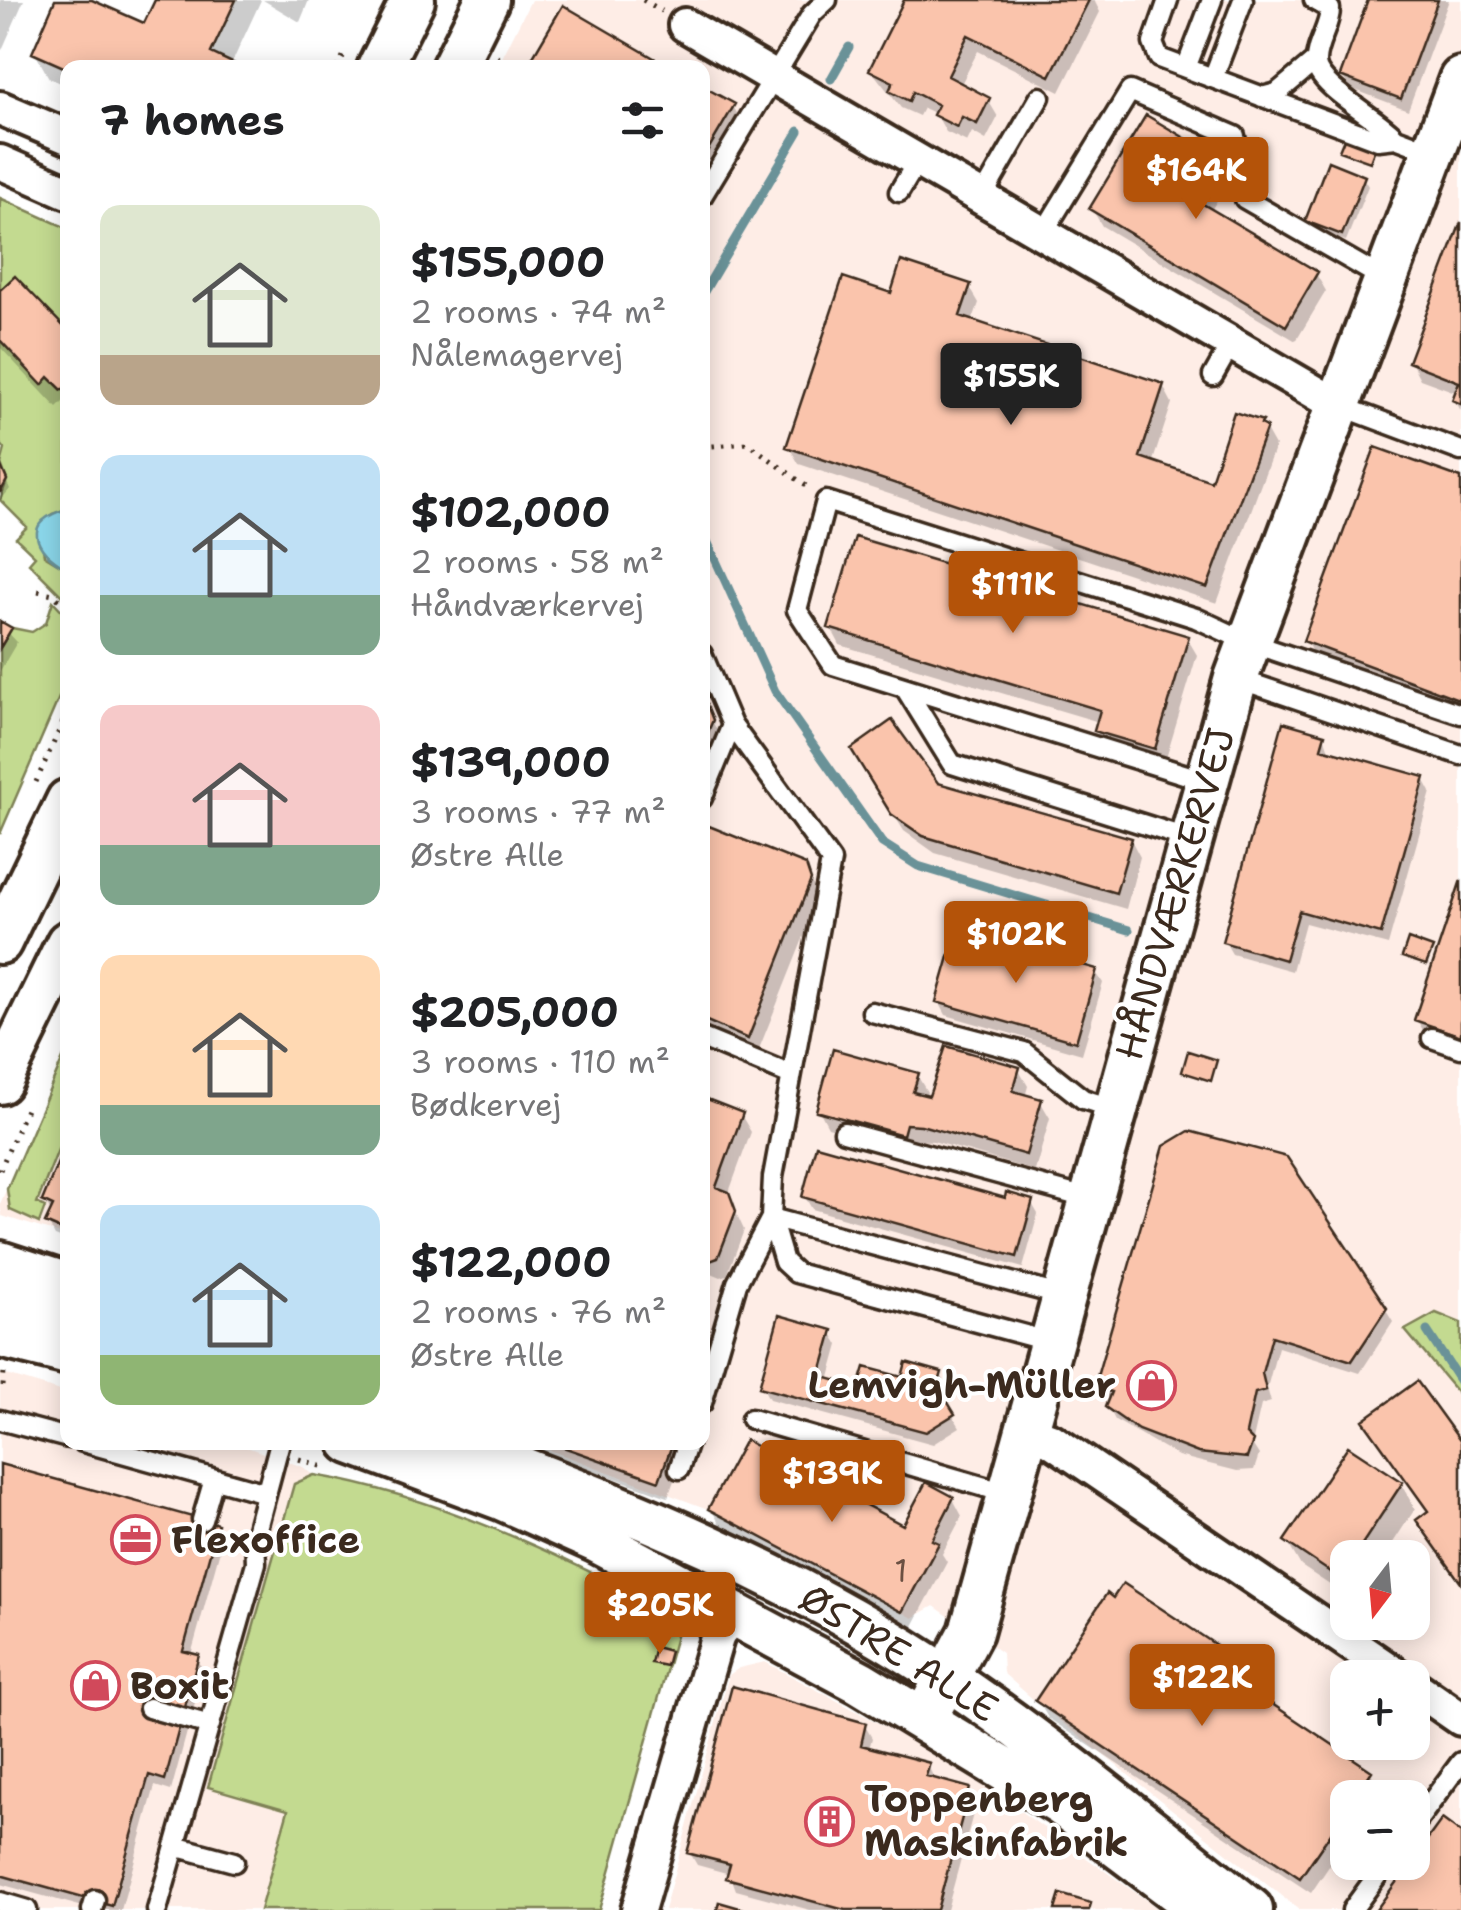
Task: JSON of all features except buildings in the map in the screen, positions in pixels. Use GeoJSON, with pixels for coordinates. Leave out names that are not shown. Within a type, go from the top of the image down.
{"type":"FeatureCollection","features":[{"type":"Feature","properties":{"kind":"street"},"geometry":{"type":"LineString","coordinates":[[383,60],[414,0]]}},
{"type":"Feature","properties":{"kind":"street"},"geometry":{"type":"LineString","coordinates":[[457,60],[488,0]]}},
{"type":"Feature","properties":{"kind":"street"},"geometry":{"type":"LineString","coordinates":[[685,25],[1230,346],[1337,404]]}},
{"type":"Feature","properties":{"kind":"street","name":"HÅNDVÆRKERVEJ"},"geometry":{"type":"LineString","coordinates":[[925,1718],[971,1632],[1242,660],[1385,280],[1415,145],[1461,82]]}},
{"type":"Feature","properties":{"kind":"street"},"geometry":{"type":"LineString","coordinates":[[0,108],[60,134]]}},
{"type":"Feature","properties":{"kind":"street"},"geometry":{"type":"LineString","coordinates":[[0,162],[60,188]]}},
{"type":"Feature","properties":{"kind":"street"},"geometry":{"type":"LineString","coordinates":[[2,944],[60,819]]}},
{"type":"Feature","properties":{"kind":"street"},"geometry":{"type":"LineString","coordinates":[[15,1091],[60,965]]}},
{"type":"Feature","properties":{"kind":"street"},"geometry":{"type":"LineString","coordinates":[[0,1263],[60,1282]]}},
{"type":"Feature","properties":{"kind":"street"},"geometry":{"type":"LineString","coordinates":[[0,1300],[60,1317]]}},
{"type":"Feature","properties":{"kind":"street"},"geometry":{"type":"LineString","coordinates":[[2,1352],[60,1353]]}},
{"type":"Feature","properties":{"kind":"street"},"geometry":{"type":"LineString","coordinates":[[1026,1432],[1050,1440],[1374,1660]]}},
{"type":"Feature","properties":{"kind":"street","name":"ØSTRE ALLE"},"geometry":{"type":"LineString","coordinates":[[372,1450],[517,1505],[731,1611],[925,1718],[1061,1804],[1202,1910]]}},
{"type":"Feature","properties":{"kind":"street","name":"ØSTRE ALLE"},"geometry":{"type":"LineString","coordinates":[[474,1450],[584,1490],[716,1548],[867,1628],[949,1678],[1092,1783],[1251,1910]]}},
{"type":"Feature","properties":{"kind":"street"},"geometry":{"type":"LineString","coordinates":[[638,1910],[717,1638],[731,1611]]}},
{"type":"Feature","properties":{"kind":"street"},"geometry":{"type":"LineString","coordinates":[[1430,1698],[1461,1719]]}},
{"type":"Feature","properties":{"kind":"lane"},"geometry":{"type":"LineString","coordinates":[[710,183],[812,14],[827,0]]}},
{"type":"Feature","properties":{"kind":"lane"},"geometry":{"type":"LineString","coordinates":[[1168,0],[1154,52],[1186,68],[1378,140],[1415,145]]}},
{"type":"Feature","properties":{"kind":"lane"},"geometry":{"type":"LineString","coordinates":[[1186,68],[1212,0]]}},
{"type":"Feature","properties":{"kind":"lane"},"geometry":{"type":"LineString","coordinates":[[1213,78],[1243,0]]}},
{"type":"Feature","properties":{"kind":"lane"},"geometry":{"type":"LineString","coordinates":[[1262,97],[1277,93],[1315,62],[1331,15],[1330,9],[1314,0]]}},
{"type":"Feature","properties":{"kind":"lane"},"geometry":{"type":"LineString","coordinates":[[1315,62],[1320,76],[1334,90],[1415,145]]}},
{"type":"Feature","properties":{"kind":"lane"},"geometry":{"type":"LineString","coordinates":[[1042,235],[1130,91],[1235,136],[1245,199],[1385,280]]}},
{"type":"Feature","properties":{"kind":"lane"},"geometry":{"type":"LineString","coordinates":[[981,199],[1040,96]]}},
{"type":"Feature","properties":{"kind":"lane"},"geometry":{"type":"LineString","coordinates":[[900,192],[918,162]]}},
{"type":"Feature","properties":{"kind":"lane"},"geometry":{"type":"LineString","coordinates":[[1213,376],[1230,346]]}},
{"type":"Feature","properties":{"kind":"lane"},"geometry":{"type":"LineString","coordinates":[[1337,404],[1461,451]]}},
{"type":"Feature","properties":{"kind":"lane"},"geometry":{"type":"LineString","coordinates":[[1206,781],[833,665],[797,610],[826,502],[1196,618],[1242,660],[1461,755]]}},
{"type":"Feature","properties":{"kind":"lane"},"geometry":{"type":"LineString","coordinates":[[1242,660],[1461,714]]}},
{"type":"Feature","properties":{"kind":"lane"},"geometry":{"type":"LineString","coordinates":[[710,673],[732,725],[831,861],[791,1075],[770,1218],[737,1283],[710,1376]]}},
{"type":"Feature","properties":{"kind":"lane"},"geometry":{"type":"LineString","coordinates":[[905,688],[952,764],[1190,840]]}},
{"type":"Feature","properties":{"kind":"lane"},"geometry":{"type":"LineString","coordinates":[[710,779],[732,725]]}},
{"type":"Feature","properties":{"kind":"lane"},"geometry":{"type":"LineString","coordinates":[[872,1012],[1024,1052],[1082,1099],[1116,1109]]}},
{"type":"Feature","properties":{"kind":"lane"},"geometry":{"type":"LineString","coordinates":[[1432,1038],[1461,1048]]}},
{"type":"Feature","properties":{"kind":"lane"},"geometry":{"type":"LineString","coordinates":[[710,1041],[791,1075]]}},
{"type":"Feature","properties":{"kind":"lane"},"geometry":{"type":"LineString","coordinates":[[844,1132],[1090,1200]]}},
{"type":"Feature","properties":{"kind":"lane"},"geometry":{"type":"LineString","coordinates":[[770,1218],[1064,1296]]}},
{"type":"Feature","properties":{"kind":"lane"},"geometry":{"type":"LineString","coordinates":[[770,1218],[784,1262],[796,1272],[1051,1342]]}},
{"type":"Feature","properties":{"kind":"lane"},"geometry":{"type":"LineString","coordinates":[[0,1420],[60,1436]]}},
{"type":"Feature","properties":{"kind":"lane"},"geometry":{"type":"LineString","coordinates":[[751,1420],[1009,1494]]}},
{"type":"Feature","properties":{"kind":"lane"},"geometry":{"type":"LineString","coordinates":[[112,1450],[266,1493]]}},
{"type":"Feature","properties":{"kind":"lane"},"geometry":{"type":"LineString","coordinates":[[156,1910],[256,1563],[254,1536],[278,1450]]}},
{"type":"Feature","properties":{"kind":"lane"},"geometry":{"type":"LineString","coordinates":[[679,1469],[685,1450]]}},
{"type":"Feature","properties":{"kind":"lane"},"geometry":{"type":"LineString","coordinates":[[202,1520],[214,1478]]}},
{"type":"Feature","properties":{"kind":"lane"},"geometry":{"type":"LineString","coordinates":[[149,1708],[210,1725]]}},
{"type":"Feature","properties":{"kind":"lane"},"geometry":{"type":"LineString","coordinates":[[1430,1806],[1458,1772]]}},
{"type":"Feature","properties":{"kind":"lane"},"geometry":{"type":"LineString","coordinates":[[175,1846],[234,1862]]}},
{"type":"Feature","properties":{"kind":"lane"},"geometry":{"type":"LineString","coordinates":[[1352,1910],[1374,1880]]}},
{"type":"Feature","properties":{"kind":"lane"},"geometry":{"type":"LineString","coordinates":[[0,1902],[27,1910]]}},
{"type":"Feature","properties":{"kind":"path"},"geometry":{"type":"LineString","coordinates":[[497,57],[502,60]]}},
{"type":"Feature","properties":{"kind":"path"},"geometry":{"type":"LineString","coordinates":[[710,446],[748,442],[826,502]]}},
{"type":"Feature","properties":{"kind":"path"},"geometry":{"type":"LineString","coordinates":[[38,591],[52,594],[60,602]]}},
{"type":"Feature","properties":{"kind":"path"},"geometry":{"type":"LineString","coordinates":[[0,1170],[15,1091]]}},
{"type":"Feature","properties":{"kind":"path"},"geometry":{"type":"LineString","coordinates":[[2,1352],[3,1386]]}},
{"type":"Feature","properties":{"kind":"shaded area"},"geometry":{"type":"Polygon","coordinates":[[[531,0],[1461,0],[1461,1323],[1435,1313],[1405,1330],[1461,1399],[1461,1910],[1299,1910],[1035,1701],[1003,1673],[1002,1653],[934,1606],[913,1618],[708,1509],[550,1450],[710,1450],[710,60],[501,60],[531,0]]]}},
{"type":"Feature","properties":{"kind":"shaded area"},"geometry":{"type":"Polygon","coordinates":[[[60,1064],[60,1234],[2,1216],[0,1204],[60,1064]]]}},
{"type":"Feature","properties":{"kind":"shaded area"},"geometry":{"type":"Polygon","coordinates":[[[0,1373],[60,1391],[60,1450],[255,1450],[303,1467],[314,1475],[294,1485],[208,1786],[288,1809],[260,1910],[0,1910],[0,1373]]]}},
{"type":"Feature","properties":{"kind":"shaded area","name":"Toppenberg Maskinfabrik"},"geometry":{"type":"Polygon","coordinates":[[[765,1662],[951,1762],[1160,1910],[664,1910],[729,1675],[739,1668],[765,1662]]]}},
{"type":"Feature","properties":{"kind":"green space"},"geometry":{"type":"Polygon","coordinates":[[[0,198],[60,225],[60,327],[0,290],[0,198]]]}},
{"type":"Feature","properties":{"kind":"green space"},"geometry":{"type":"Polygon","coordinates":[[[0,340],[42,384],[49,377],[60,388],[60,511],[39,526],[44,555],[60,565],[60,594],[29,563],[35,556],[16,538],[27,527],[0,500],[7,480],[1,464],[5,449],[0,443],[0,340]]]}},
{"type":"Feature","properties":{"kind":"green space"},"geometry":{"type":"Polygon","coordinates":[[[53,601],[60,608],[60,695],[0,834],[0,648],[12,628],[32,632],[46,623],[53,601]]]}},
{"type":"Feature","properties":{"kind":"green space"},"geometry":{"type":"Polygon","coordinates":[[[60,1065],[60,1145],[37,1203],[45,1207],[39,1223],[10,1210],[7,1189],[60,1065]]]}},
{"type":"Feature","properties":{"kind":"green space"},"geometry":{"type":"Polygon","coordinates":[[[1436,1313],[1461,1323],[1461,1397],[1405,1330],[1436,1313]]]}},
{"type":"Feature","properties":{"kind":"green space"},"geometry":{"type":"Polygon","coordinates":[[[314,1475],[405,1497],[493,1528],[664,1608],[678,1629],[599,1910],[260,1910],[288,1810],[208,1787],[294,1484],[314,1475]]]}},
{"type":"Feature","properties":{"kind":"water"},"geometry":{"type":"Polygon","coordinates":[[[60,512],[60,565],[46,553],[37,537],[43,521],[60,512]]]}},
{"type":"Feature","properties":{"kind":"waterway"},"geometry":{"type":"LineString","coordinates":[[831,79],[849,47]]}},
{"type":"Feature","properties":{"kind":"waterway"},"geometry":{"type":"LineString","coordinates":[[710,281],[799,131]]}},
{"type":"Feature","properties":{"kind":"waterway"},"geometry":{"type":"LineString","coordinates":[[710,548],[775,691],[882,843],[918,866],[1129,930]]}},
{"type":"Feature","properties":{"kind":"waterway"},"geometry":{"type":"LineString","coordinates":[[1427,1331],[1461,1383]]}},
{"type":"Feature","properties":{"kind":"place","name":"Lemvigh-Müller"},"geometry":{"type":"Point","coordinates":[1151,1385]}},
{"type":"Feature","properties":{"kind":"place","name":"Flexoffice"},"geometry":{"type":"Point","coordinates":[136,1540]}},
{"type":"Feature","properties":{"kind":"place","name":"Boxit"},"geometry":{"type":"Point","coordinates":[95,1686]}},
{"type":"Feature","properties":{"kind":"place","name":"Toppenberg Maskinfabrik"},"geometry":{"type":"Point","coordinates":[829,1821]}}]}
